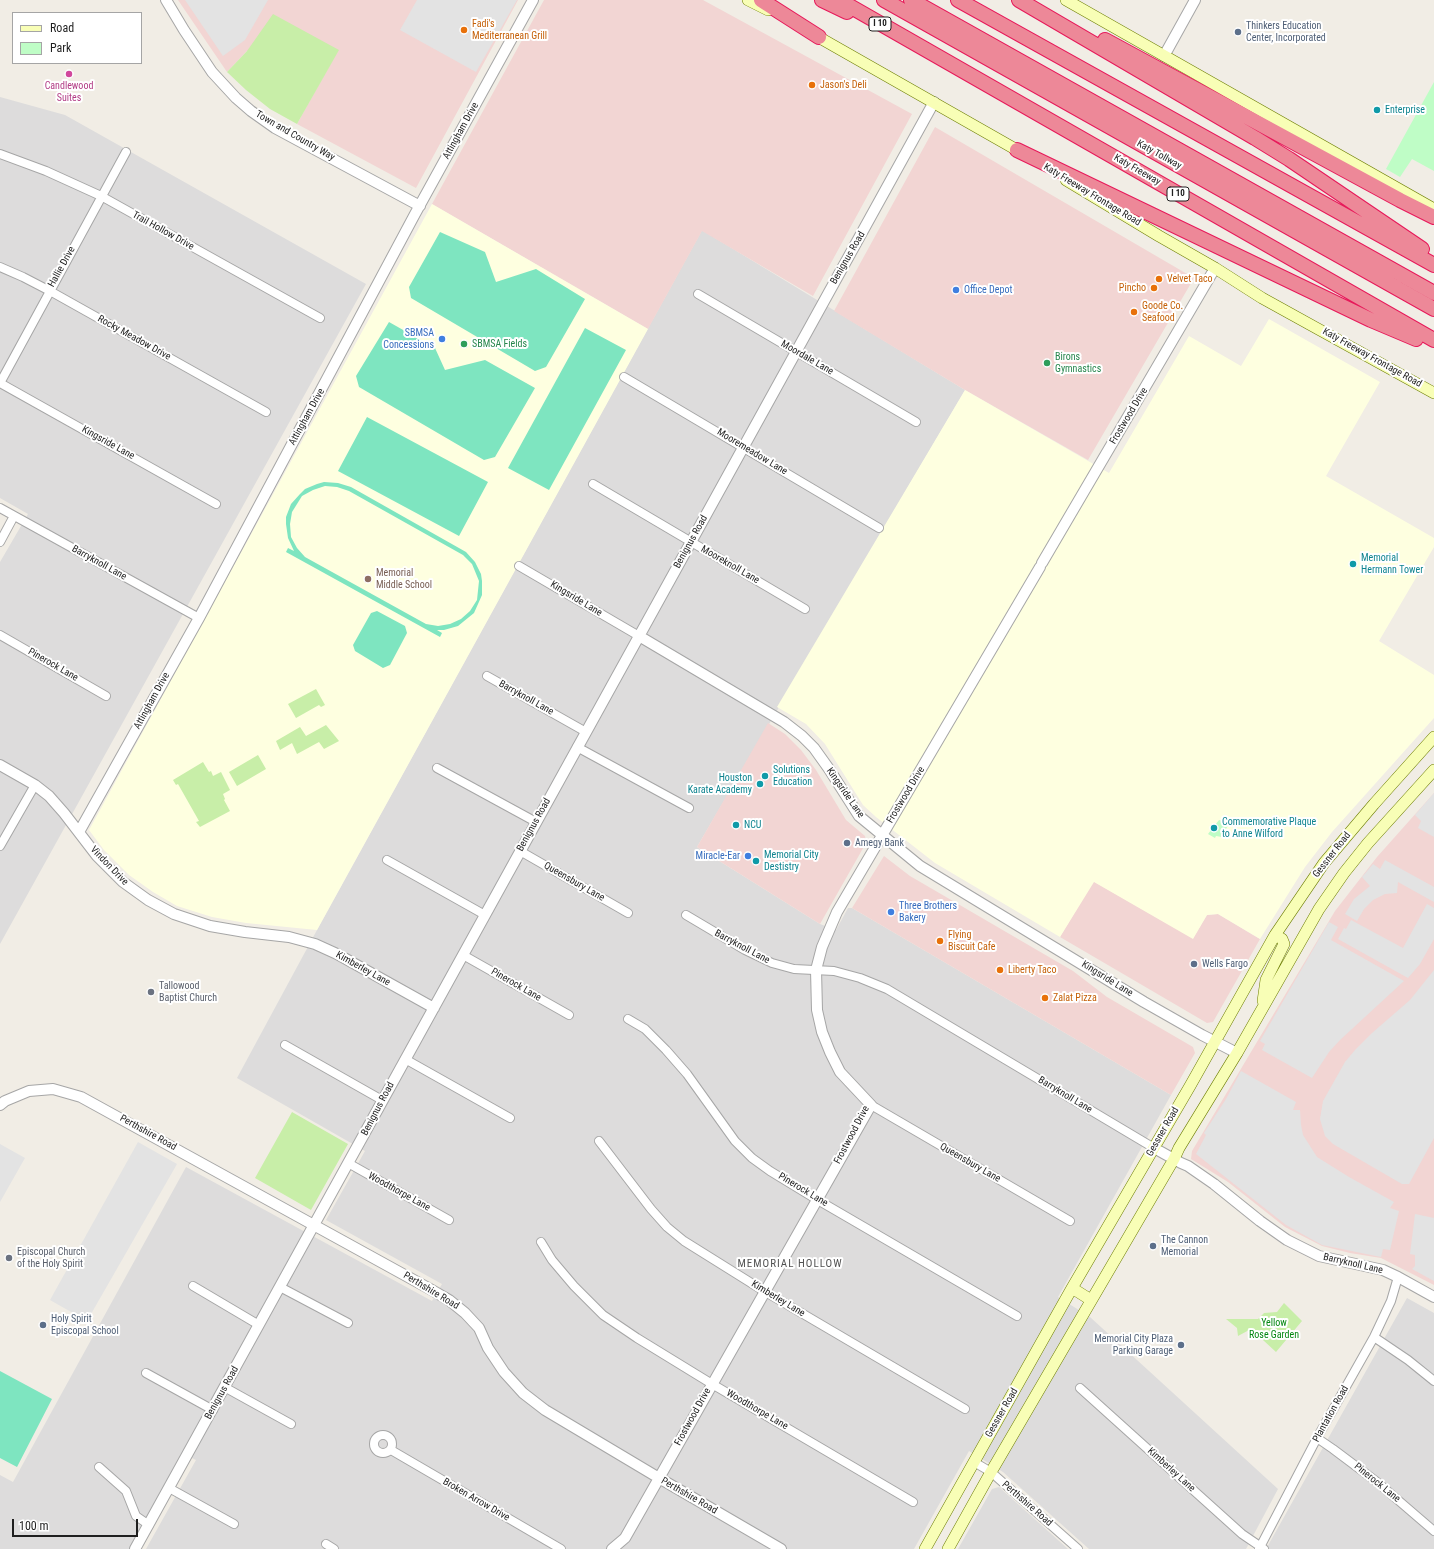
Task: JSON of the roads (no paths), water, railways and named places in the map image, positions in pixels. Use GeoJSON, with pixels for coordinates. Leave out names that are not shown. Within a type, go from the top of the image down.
{"type":"FeatureCollection","features":[{"type":"Feature","properties":{"kind":"highway"},"geometry":{"type":"LineString","coordinates":[[761,0],[819,37]]}},
{"type":"Feature","properties":{"kind":"highway"},"geometry":{"type":"LineString","coordinates":[[822,0],[921,48]]}},
{"type":"Feature","properties":{"kind":"highway","name":"Katy Freeway"},"geometry":{"type":"LineString","coordinates":[[839,0],[1434,340]]}},
{"type":"Feature","properties":{"kind":"highway","name":"Katy Tollway"},"geometry":{"type":"LineString","coordinates":[[884,0],[1434,309]]}},
{"type":"Feature","properties":{"kind":"highway","name":"Katy Tollway"},"geometry":{"type":"LineString","coordinates":[[911,0],[1434,294]]}},
{"type":"Feature","properties":{"kind":"highway"},"geometry":{"type":"LineString","coordinates":[[958,0],[1434,265]]}},
{"type":"Feature","properties":{"kind":"highway"},"geometry":{"type":"LineString","coordinates":[[968,0],[1009,29]]}},
{"type":"Feature","properties":{"kind":"highway"},"geometry":{"type":"LineString","coordinates":[[1019,0],[1289,159],[1434,257]]}},
{"type":"Feature","properties":{"kind":"highway"},"geometry":{"type":"LineString","coordinates":[[1031,0],[1393,196],[1434,216]]}},
{"type":"Feature","properties":{"kind":"highway"},"geometry":{"type":"LineString","coordinates":[[1017,150],[1371,320],[1434,346]]}},
{"type":"Feature","properties":{"kind":"main road","name":"Katy Freeway Frontage Road"},"geometry":{"type":"LineString","coordinates":[[748,0],[819,37],[934,102],[1017,150],[1159,236],[1216,268],[1262,298],[1434,393]]}},
{"type":"Feature","properties":{"kind":"main road"},"geometry":{"type":"LineString","coordinates":[[1066,0],[1434,210]]}},
{"type":"Feature","properties":{"kind":"main road","name":"Gessner Road"},"geometry":{"type":"LineString","coordinates":[[925,1549],[1072,1288],[1215,1042],[1275,935],[1324,863],[1434,737]]}},
{"type":"Feature","properties":{"kind":"main road","name":"Gessner Road"},"geometry":{"type":"LineString","coordinates":[[948,1549],[991,1472],[1182,1143],[1237,1053],[1319,909],[1344,873],[1371,840],[1434,770]]}},
{"type":"Feature","properties":{"kind":"main road"},"geometry":{"type":"LineString","coordinates":[[1262,1008],[1266,980],[1284,944],[1282,939],[1275,935]]}},
{"type":"Feature","properties":{"kind":"main road"},"geometry":{"type":"LineString","coordinates":[[1072,1288],[1091,1300]]}},
{"type":"Feature","properties":{"kind":"street","name":"Town and Country Way"},"geometry":{"type":"LineString","coordinates":[[166,0],[212,72],[236,98],[252,111],[275,128],[420,206]]}},
{"type":"Feature","properties":{"kind":"street","name":"Attingham Drive"},"geometry":{"type":"LineString","coordinates":[[79,832],[199,618],[420,206],[533,0]]}},
{"type":"Feature","properties":{"kind":"street"},"geometry":{"type":"LineString","coordinates":[[1164,56],[1195,0]]}},
{"type":"Feature","properties":{"kind":"street","name":"Benignus Road"},"geometry":{"type":"LineString","coordinates":[[135,1549],[226,1388],[382,1100],[797,353],[934,102]]}},
{"type":"Feature","properties":{"kind":"street","name":"Hallie Drive"},"geometry":{"type":"LineString","coordinates":[[0,383],[126,152]]}},
{"type":"Feature","properties":{"kind":"street","name":"Trail Hollow Drive"},"geometry":{"type":"LineString","coordinates":[[0,154],[46,171],[101,196],[320,318]]}},
{"type":"Feature","properties":{"kind":"street","name":"Rocky Meadow Drive"},"geometry":{"type":"LineString","coordinates":[[0,267],[50,291],[266,412]]}},
{"type":"Feature","properties":{"kind":"street","name":"Frostwood Drive"},"geometry":{"type":"LineString","coordinates":[[612,1549],[625,1538],[816,1198],[871,1105],[840,1072],[822,1032],[817,1010],[816,970],[822,947],[837,912],[1216,268]]}},
{"type":"Feature","properties":{"kind":"street","name":"Moordale Lane"},"geometry":{"type":"LineString","coordinates":[[698,294],[916,422]]}},
{"type":"Feature","properties":{"kind":"street","name":"Mooremeadow Lane"},"geometry":{"type":"LineString","coordinates":[[624,377],[879,528]]}},
{"type":"Feature","properties":{"kind":"street","name":"Kingsride Lane"},"geometry":{"type":"LineString","coordinates":[[0,383],[216,504]]}},
{"type":"Feature","properties":{"kind":"street","name":"Mooreknoll Lane"},"geometry":{"type":"LineString","coordinates":[[593,484],[805,609]]}},
{"type":"Feature","properties":{"kind":"street","name":"Barryknoll Lane"},"geometry":{"type":"LineString","coordinates":[[0,508],[199,618]]}},
{"type":"Feature","properties":{"kind":"street"},"geometry":{"type":"LineString","coordinates":[[0,542],[14,516]]}},
{"type":"Feature","properties":{"kind":"street","name":"Kingsride Lane"},"geometry":{"type":"LineString","coordinates":[[519,566],[784,722],[802,736],[829,769],[859,816],[920,866],[1144,1002],[1237,1053]]}},
{"type":"Feature","properties":{"kind":"street","name":"Pinerock Lane"},"geometry":{"type":"LineString","coordinates":[[0,635],[106,696]]}},
{"type":"Feature","properties":{"kind":"street","name":"Barryknoll Lane"},"geometry":{"type":"LineString","coordinates":[[487,676],[586,732]]}},
{"type":"Feature","properties":{"kind":"street"},"geometry":{"type":"LineString","coordinates":[[578,747],[689,808]]}},
{"type":"Feature","properties":{"kind":"street","name":"Vindon Drive"},"geometry":{"type":"LineString","coordinates":[[0,765],[35,785],[49,796],[97,856],[122,882],[148,900],[174,914],[210,926],[244,932],[289,937]]}},
{"type":"Feature","properties":{"kind":"street"},"geometry":{"type":"LineString","coordinates":[[437,768],[536,822]]}},
{"type":"Feature","properties":{"kind":"street"},"geometry":{"type":"LineString","coordinates":[[0,846],[35,785]]}},
{"type":"Feature","properties":{"kind":"street","name":"Queensbury Lane"},"geometry":{"type":"LineString","coordinates":[[520,851],[628,913]]}},
{"type":"Feature","properties":{"kind":"street"},"geometry":{"type":"LineString","coordinates":[[387,860],[485,915]]}},
{"type":"Feature","properties":{"kind":"street","name":"Barryknoll Lane"},"geometry":{"type":"LineString","coordinates":[[686,916],[745,950],[772,963],[794,968],[834,971],[854,976],[887,989],[1154,1148],[1188,1166],[1287,1240],[1319,1256],[1383,1270],[1398,1276],[1434,1297]]}},
{"type":"Feature","properties":{"kind":"street","name":"Kimberley Lane"},"geometry":{"type":"LineString","coordinates":[[289,937],[315,944],[337,954],[434,1008]]}},
{"type":"Feature","properties":{"kind":"street","name":"Pinerock Lane"},"geometry":{"type":"LineString","coordinates":[[463,955],[570,1016]]}},
{"type":"Feature","properties":{"kind":"street","name":"Pinerock Lane"},"geometry":{"type":"LineString","coordinates":[[628,1019],[645,1029],[666,1050],[687,1074],[735,1141],[752,1158],[770,1171],[1017,1316]]}},
{"type":"Feature","properties":{"kind":"street"},"geometry":{"type":"LineString","coordinates":[[285,1045],[382,1100]]}},
{"type":"Feature","properties":{"kind":"street"},"geometry":{"type":"LineString","coordinates":[[405,1059],[510,1118]]}},
{"type":"Feature","properties":{"kind":"street","name":"Perthshire Road"},"geometry":{"type":"LineString","coordinates":[[0,1105],[5,1101],[28,1091],[53,1089],[81,1097],[449,1300],[465,1313],[479,1328],[488,1348],[504,1372],[523,1393],[545,1410],[781,1549]]}},
{"type":"Feature","properties":{"kind":"street","name":"Queensbury Lane"},"geometry":{"type":"LineString","coordinates":[[871,1105],[1070,1221]]}},
{"type":"Feature","properties":{"kind":"street","name":"Kimberley Lane"},"geometry":{"type":"LineString","coordinates":[[599,1141],[651,1209],[667,1227],[697,1250],[764,1291],[965,1408]]}},
{"type":"Feature","properties":{"kind":"street","name":"Woodthorpe Lane"},"geometry":{"type":"LineString","coordinates":[[348,1163],[449,1220]]}},
{"type":"Feature","properties":{"kind":"street","name":"Woodthorpe Lane"},"geometry":{"type":"LineString","coordinates":[[541,1242],[552,1260],[565,1276],[603,1314],[637,1338],[712,1384],[913,1502]]}},
{"type":"Feature","properties":{"kind":"street","name":"Plantation Road"},"geometry":{"type":"LineString","coordinates":[[1261,1548],[1318,1438],[1374,1337],[1391,1301],[1398,1276]]}},
{"type":"Feature","properties":{"kind":"street"},"geometry":{"type":"LineString","coordinates":[[193,1286],[259,1325]]}},
{"type":"Feature","properties":{"kind":"street"},"geometry":{"type":"LineString","coordinates":[[280,1287],[348,1323]]}},
{"type":"Feature","properties":{"kind":"street"},"geometry":{"type":"LineString","coordinates":[[1374,1337],[1408,1360],[1434,1381]]}},
{"type":"Feature","properties":{"kind":"street"},"geometry":{"type":"LineString","coordinates":[[146,1372],[213,1410]]}},
{"type":"Feature","properties":{"kind":"street"},"geometry":{"type":"LineString","coordinates":[[226,1388],[291,1424]]}},
{"type":"Feature","properties":{"kind":"street","name":"Kimberley Lane"},"geometry":{"type":"LineString","coordinates":[[1080,1388],[1242,1534],[1261,1548]]}},
{"type":"Feature","properties":{"kind":"street","name":"Pinerock Lane"},"geometry":{"type":"LineString","coordinates":[[1318,1438],[1377,1482],[1434,1531]]}},
{"type":"Feature","properties":{"kind":"street","name":"Broken Arrow Drive"},"geometry":{"type":"LineString","coordinates":[[391,1450],[561,1549]]}},
{"type":"Feature","properties":{"kind":"street","name":"Perthshire Road"},"geometry":{"type":"LineString","coordinates":[[974,1462],[991,1472],[1078,1549]]}},
{"type":"Feature","properties":{"kind":"street"},"geometry":{"type":"LineString","coordinates":[[99,1467],[126,1491],[136,1516],[148,1525]]}},
{"type":"Feature","properties":{"kind":"street"},"geometry":{"type":"LineString","coordinates":[[170,1488],[234,1524]]}},
{"type":"Feature","properties":{"kind":"street"},"geometry":{"type":"LineString","coordinates":[[326,1544],[334,1549]]}},
{"type":"Feature","properties":{"kind":"place","name":"Fadi's Mediterranean Grill"},"geometry":{"type":"Point","coordinates":[464,30]}},
{"type":"Feature","properties":{"kind":"place","name":"Thinkers Education Center, Incorporated"},"geometry":{"type":"Point","coordinates":[1238,32]}},
{"type":"Feature","properties":{"kind":"place","name":"Candlewood Suites"},"geometry":{"type":"Point","coordinates":[69,74]}},
{"type":"Feature","properties":{"kind":"place","name":"Jason's Deli"},"geometry":{"type":"Point","coordinates":[812,85]}},
{"type":"Feature","properties":{"kind":"place","name":"Enterprise"},"geometry":{"type":"Point","coordinates":[1377,110]}},
{"type":"Feature","properties":{"kind":"place","name":"Velvet Taco"},"geometry":{"type":"Point","coordinates":[1159,279]}},
{"type":"Feature","properties":{"kind":"place","name":"Pincho"},"geometry":{"type":"Point","coordinates":[1154,288]}},
{"type":"Feature","properties":{"kind":"place","name":"Office Depot"},"geometry":{"type":"Point","coordinates":[956,290]}},
{"type":"Feature","properties":{"kind":"place","name":"Goode Co. Seafood"},"geometry":{"type":"Point","coordinates":[1134,312]}},
{"type":"Feature","properties":{"kind":"place","name":"SBMSA Concessions"},"geometry":{"type":"Point","coordinates":[442,339]}},
{"type":"Feature","properties":{"kind":"place","name":"SBMSA Fields"},"geometry":{"type":"Point","coordinates":[464,344]}},
{"type":"Feature","properties":{"kind":"place","name":"Birons Gymnastics"},"geometry":{"type":"Point","coordinates":[1047,363]}},
{"type":"Feature","properties":{"kind":"place","name":"Memorial Hermann Tower"},"geometry":{"type":"Point","coordinates":[1353,564]}},
{"type":"Feature","properties":{"kind":"place","name":"Memorial Middle School"},"geometry":{"type":"Point","coordinates":[368,579]}},
{"type":"Feature","properties":{"kind":"place","name":"Solutions Education"},"geometry":{"type":"Point","coordinates":[765,776]}},
{"type":"Feature","properties":{"kind":"place","name":"Houston Karate Academy"},"geometry":{"type":"Point","coordinates":[760,784]}},
{"type":"Feature","properties":{"kind":"place","name":"NCU"},"geometry":{"type":"Point","coordinates":[736,825]}},
{"type":"Feature","properties":{"kind":"place","name":"Commemorative Plaque to Anne Wilford"},"geometry":{"type":"Point","coordinates":[1214,828]}},
{"type":"Feature","properties":{"kind":"place","name":"Amegy Bank"},"geometry":{"type":"Point","coordinates":[847,843]}},
{"type":"Feature","properties":{"kind":"place","name":"Miracle-Ear"},"geometry":{"type":"Point","coordinates":[748,856]}},
{"type":"Feature","properties":{"kind":"place","name":"Memorial City Destistry"},"geometry":{"type":"Point","coordinates":[756,861]}},
{"type":"Feature","properties":{"kind":"place","name":"Three Brothers Bakery"},"geometry":{"type":"Point","coordinates":[891,912]}},
{"type":"Feature","properties":{"kind":"place","name":"Flying Biscuit Cafe"},"geometry":{"type":"Point","coordinates":[940,941]}},
{"type":"Feature","properties":{"kind":"place","name":"Wells Fargo"},"geometry":{"type":"Point","coordinates":[1194,964]}},
{"type":"Feature","properties":{"kind":"place","name":"Liberty Taco"},"geometry":{"type":"Point","coordinates":[1000,970]}},
{"type":"Feature","properties":{"kind":"place","name":"Tallowood Baptist Church"},"geometry":{"type":"Point","coordinates":[151,992]}},
{"type":"Feature","properties":{"kind":"place","name":"Zalat Pizza"},"geometry":{"type":"Point","coordinates":[1045,998]}},
{"type":"Feature","properties":{"kind":"place","name":"The Cannon Memorial"},"geometry":{"type":"Point","coordinates":[1153,1246]}},
{"type":"Feature","properties":{"kind":"place","name":"Episcopal Church of the Holy Spirit"},"geometry":{"type":"Point","coordinates":[9,1258]}},
{"type":"Feature","properties":{"kind":"place","name":"Holy Spirit Episcopal School"},"geometry":{"type":"Point","coordinates":[43,1325]}},
{"type":"Feature","properties":{"kind":"place","name":"Memorial City Plaza Parking Garage"},"geometry":{"type":"Point","coordinates":[1181,1345]}},
{"type":"Feature","properties":{"kind":"district","name":"MEMORIAL HOLLOW"},"geometry":{"type":"Point","coordinates":[790,1264]}},
{"type":"Feature","properties":{"kind":"park label","name":"Yellow Rose Garden"},"geometry":{"type":"Point","coordinates":[1274,1328]}}]}
